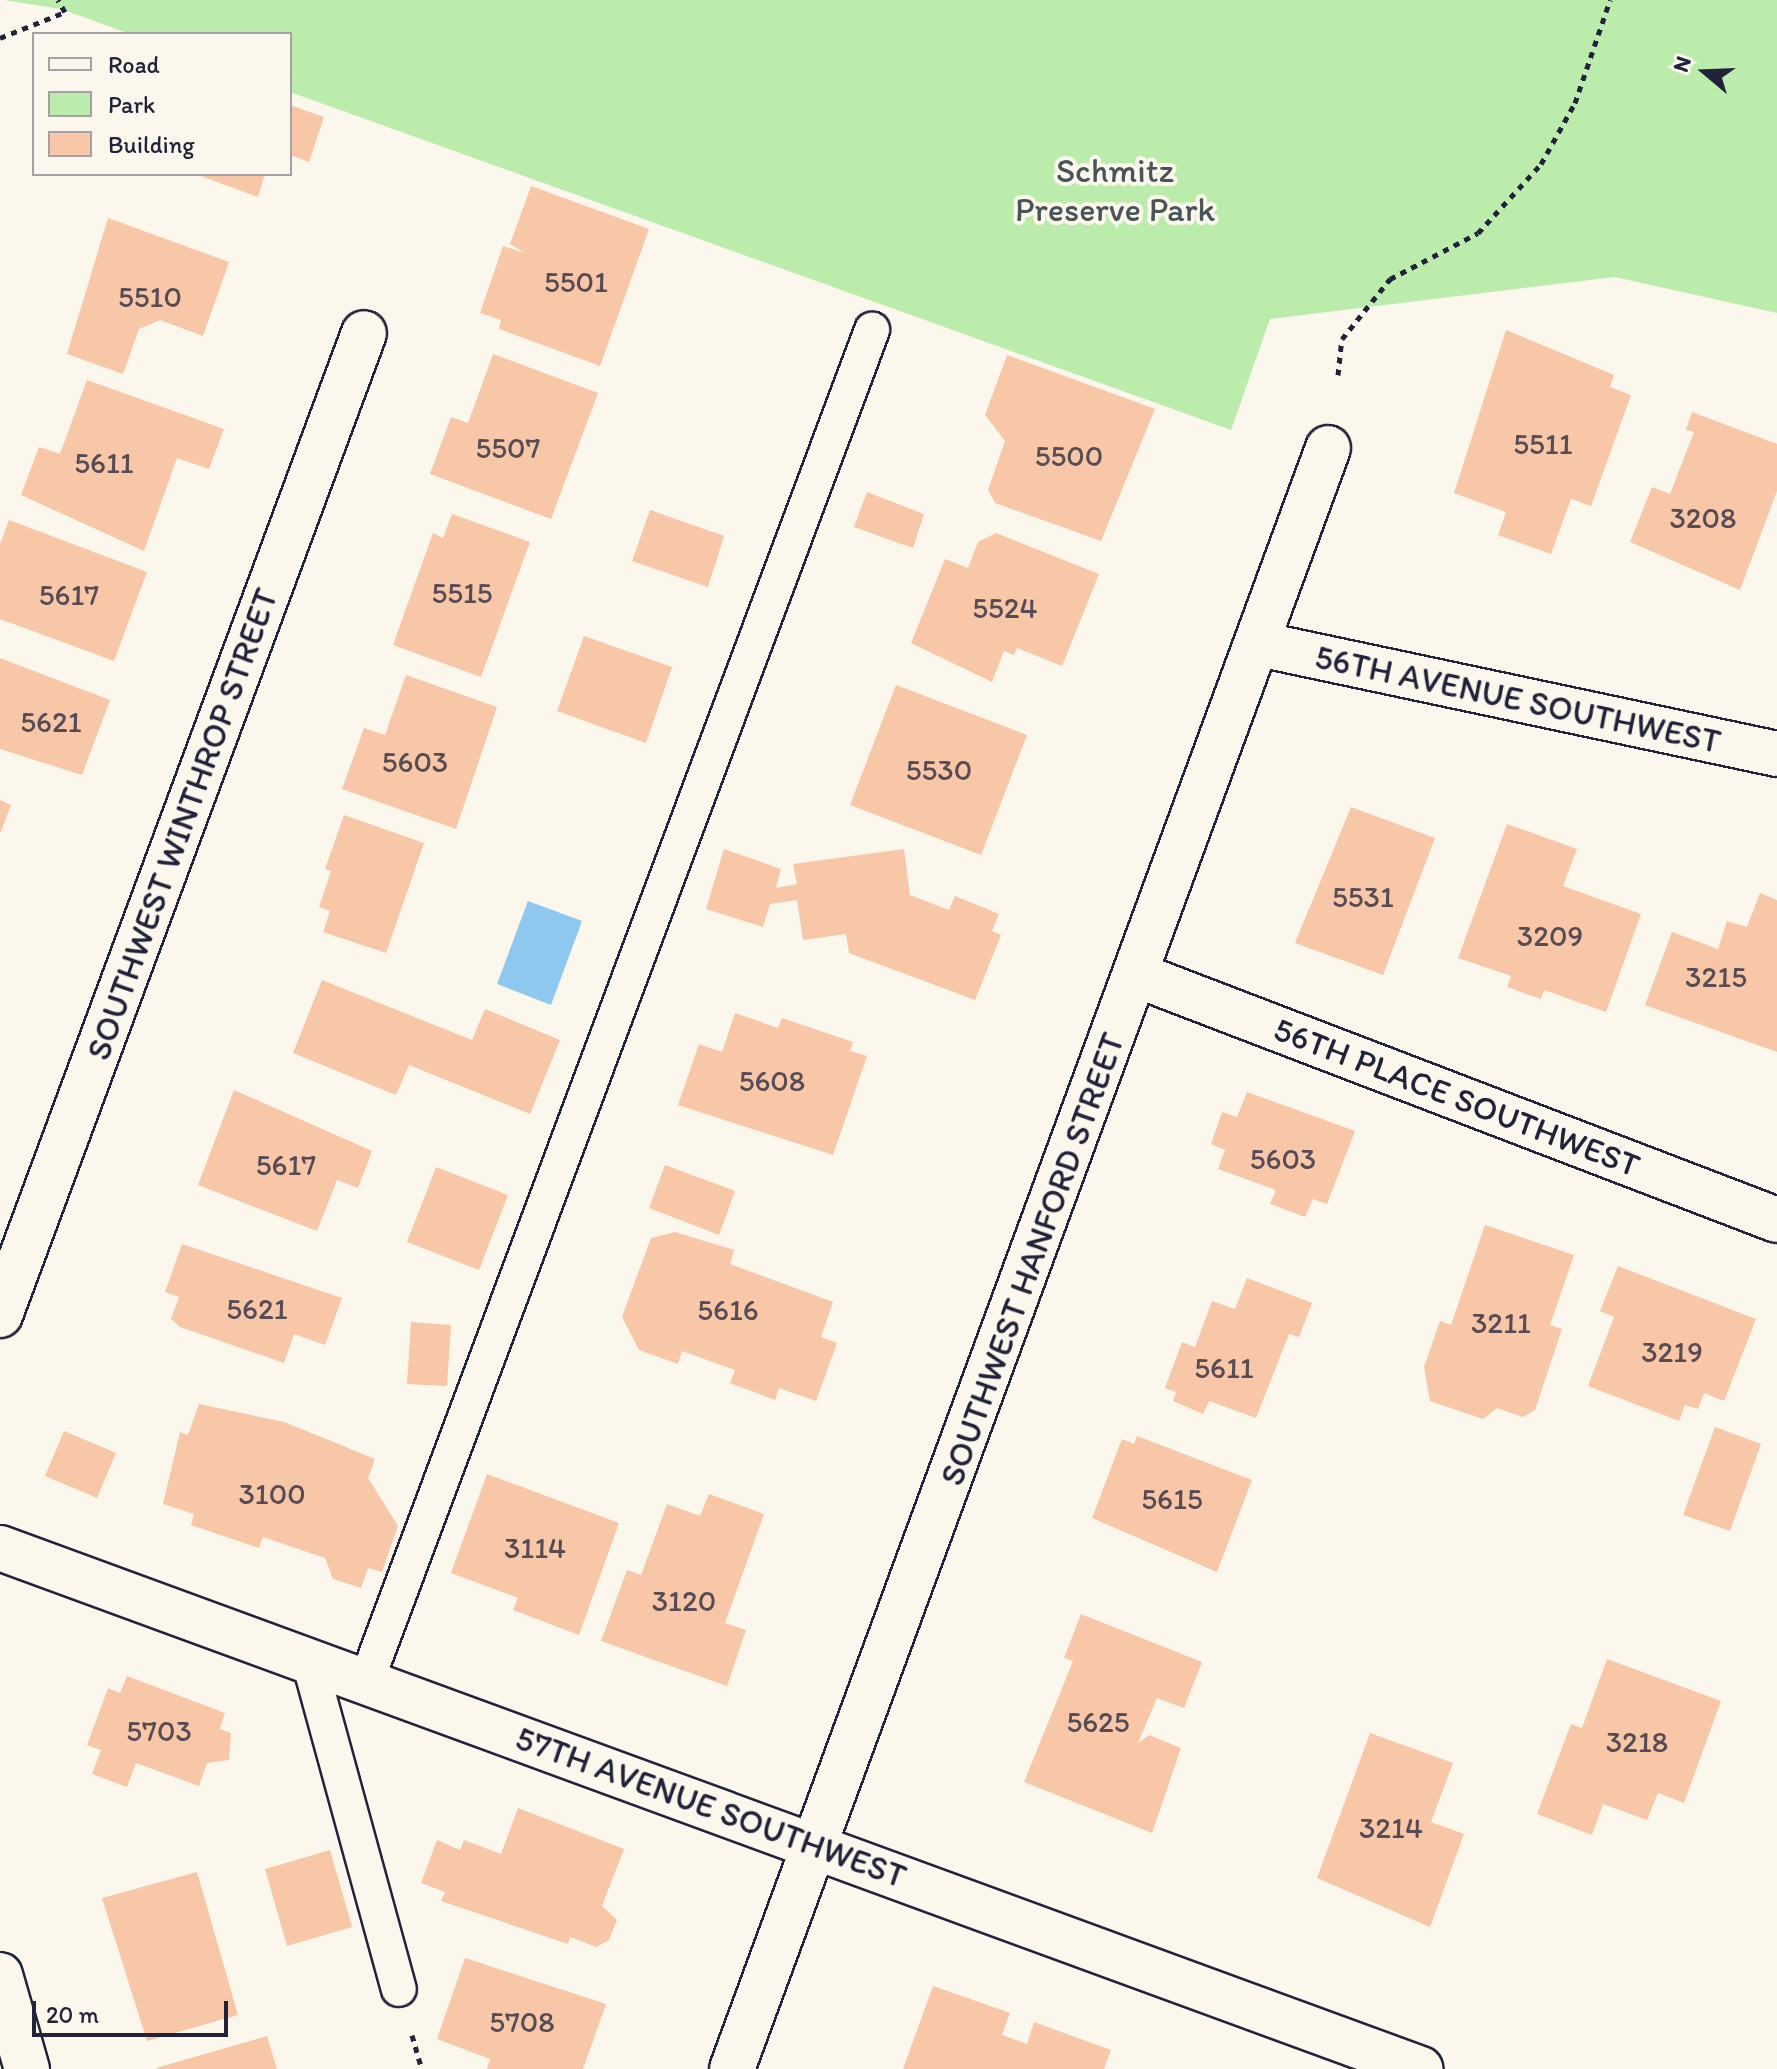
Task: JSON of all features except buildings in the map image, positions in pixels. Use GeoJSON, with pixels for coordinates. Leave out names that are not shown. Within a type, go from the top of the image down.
{"type":"FeatureCollection","features":[{"type":"Feature","properties":{"kind":"street","name":"SOUTHWEST WINTHROP STREET"},"geometry":{"type":"LineString","coordinates":[[0,1315],[364,333]]}},
{"type":"Feature","properties":{"kind":"street","name":"SOUTHWEST HANFORD STREET"},"geometry":{"type":"LineString","coordinates":[[732,2069],[1259,644],[1328,448]]}},
{"type":"Feature","properties":{"kind":"street","name":"56TH AVENUE SOUTHWEST"},"geometry":{"type":"LineString","coordinates":[[1259,644],[1777,754]]}},
{"type":"Feature","properties":{"kind":"street","name":"56TH PLACE SOUTHWEST"},"geometry":{"type":"LineString","coordinates":[[1137,975],[1777,1220]]}},
{"type":"Feature","properties":{"kind":"street","name":"57TH AVENUE SOUTHWEST"},"geometry":{"type":"LineString","coordinates":[[0,1548],[1421,2069]]}},
{"type":"Feature","properties":{"kind":"street"},"geometry":{"type":"LineString","coordinates":[[0,1975],[27,2069]]}},
{"type":"Feature","properties":{"kind":"lane"},"geometry":{"type":"LineString","coordinates":[[366,1682],[872,330]]}},
{"type":"Feature","properties":{"kind":"lane"},"geometry":{"type":"LineString","coordinates":[[309,1661],[399,1989]]}},
{"type":"Feature","properties":{"kind":"path"},"geometry":{"type":"LineString","coordinates":[[0,38],[65,12],[58,0]]}},
{"type":"Feature","properties":{"kind":"path"},"geometry":{"type":"LineString","coordinates":[[1338,375],[1342,339],[1390,279],[1478,233],[1541,164],[1575,103],[1610,0]]}},
{"type":"Feature","properties":{"kind":"green space","name":"Schmitz Preserve Park"},"geometry":{"type":"Polygon","coordinates":[[[4,0],[1777,0],[1777,313],[1615,277],[1270,319],[1231,430],[292,93],[292,32],[124,32],[61,9],[4,0]]]}},
{"type":"Feature","properties":{"kind":"water"},"geometry":{"type":"Polygon","coordinates":[[[528,901],[582,921],[551,1005],[497,984],[528,901]]]}}]}
